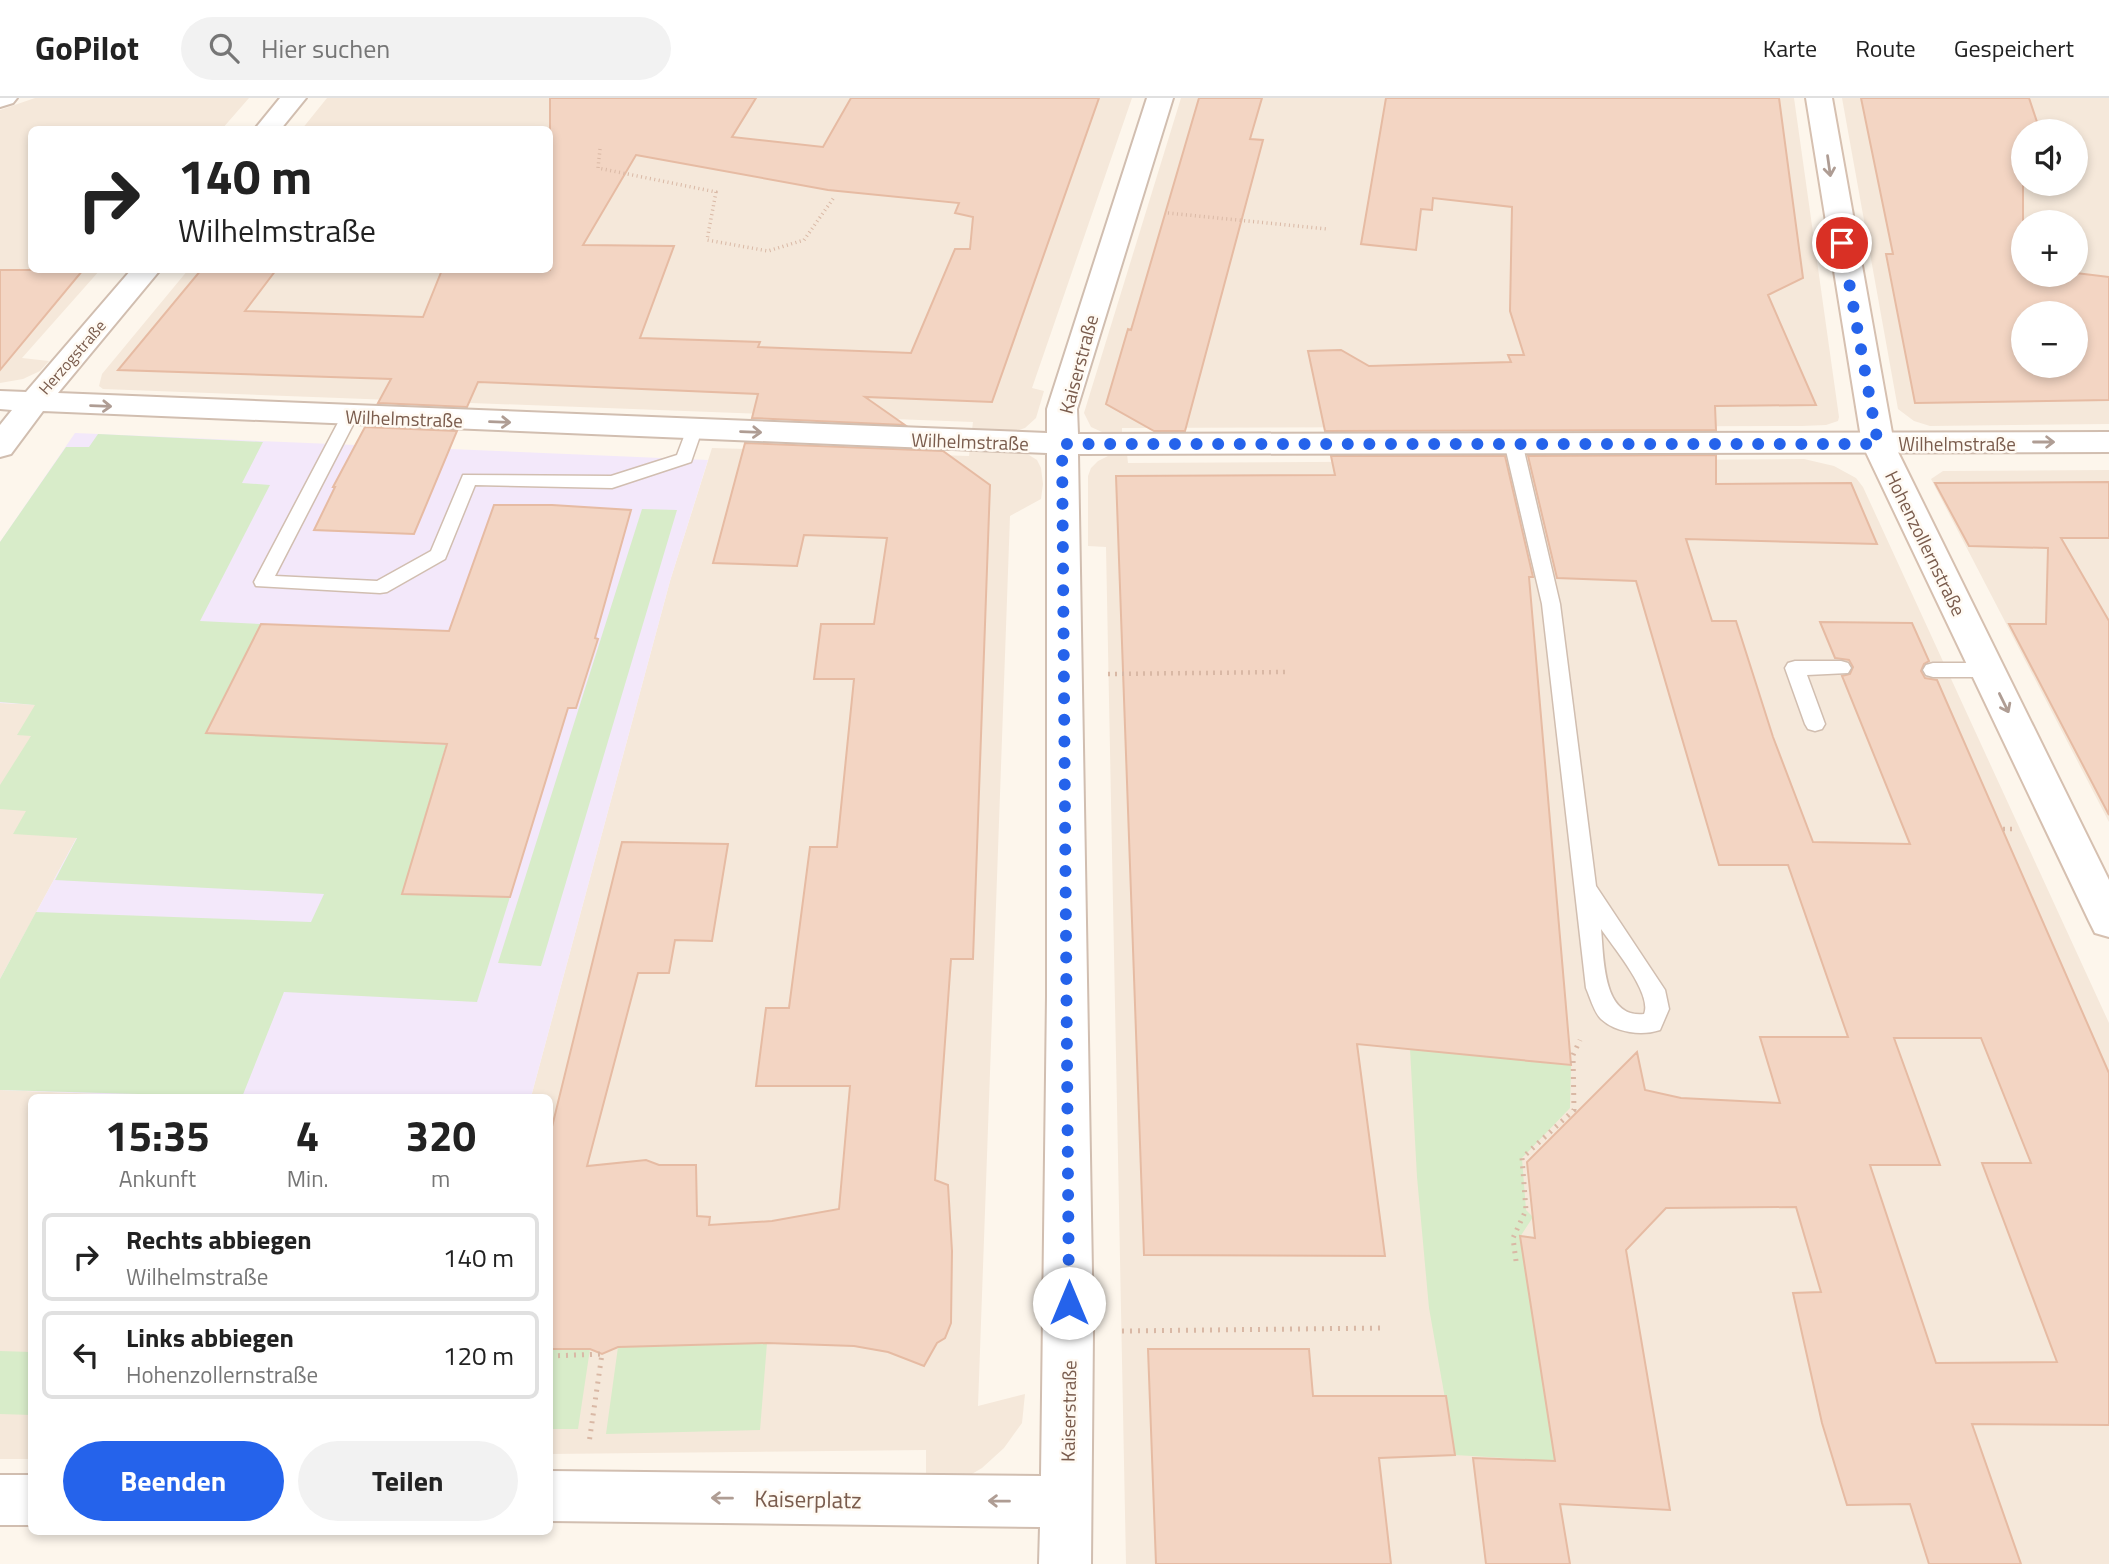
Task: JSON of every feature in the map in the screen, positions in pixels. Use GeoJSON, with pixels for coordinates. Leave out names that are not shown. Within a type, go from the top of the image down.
{"type":"FeatureCollection","features":[{"type":"Feature","properties":{"kind":"street"},"geometry":{"type":"LineString","coordinates":[[269,126],[293,98]]}},
{"type":"Feature","properties":{"kind":"street","name":"Kaiserstraße"},"geometry":{"type":"LineString","coordinates":[[1065,1564],[1069,1331],[1062,409],[1160,98]]}},
{"type":"Feature","properties":{"kind":"street","name":"Hohenzollernstraße"},"geometry":{"type":"LineString","coordinates":[[1819,98],[1878,444],[2109,921]]}},
{"type":"Feature","properties":{"kind":"street","name":"Herzogstraße"},"geometry":{"type":"LineString","coordinates":[[0,447],[33,403],[143,273]]}},
{"type":"Feature","properties":{"kind":"street","name":"Wilhelmstraße"},"geometry":{"type":"LineString","coordinates":[[0,400],[1062,444],[2109,442]]}},
{"type":"Feature","properties":{"kind":"street","name":"Kaiserplatz"},"geometry":{"type":"LineString","coordinates":[[566,1496],[1067,1502]]}},
{"type":"Feature","properties":{"kind":"street"},"geometry":{"type":"LineString","coordinates":[[0,1500],[28,1500]]}},
{"type":"Feature","properties":{"kind":"lane"},"geometry":{"type":"LineString","coordinates":[[350,415],[263,582],[380,587],[439,555],[469,479],[612,482],[685,458],[694,430]]}},
{"type":"Feature","properties":{"kind":"lane"},"geometry":{"type":"LineString","coordinates":[[1513,442],[1551,604],[1584,886],[1597,988],[1609,1012],[1635,1025],[1652,1023],[1658,1009],[1654,990],[1584,886]]}},
{"type":"Feature","properties":{"kind":"lane"},"geometry":{"type":"LineString","coordinates":[[1815,724],[1795,668],[1841,668]]}},
{"type":"Feature","properties":{"kind":"lane"},"geometry":{"type":"LineString","coordinates":[[1933,670],[1988,670]]}},
{"type":"Feature","properties":{"kind":"path"},"geometry":{"type":"LineString","coordinates":[[600,149],[597,168],[716,192],[707,240],[768,251],[804,240],[835,196]]}},
{"type":"Feature","properties":{"kind":"path"},"geometry":{"type":"LineString","coordinates":[[1125,208],[1327,229]]}},
{"type":"Feature","properties":{"kind":"path"},"geometry":{"type":"LineString","coordinates":[[1065,674],[1286,672]]}},
{"type":"Feature","properties":{"kind":"path"},"geometry":{"type":"LineString","coordinates":[[1516,1261],[1513,1238],[1526,1210],[1522,1158],[1574,1110],[1573,1055],[1581,1038],[1609,1012]]}},
{"type":"Feature","properties":{"kind":"path"},"geometry":{"type":"LineString","coordinates":[[1069,1331],[1383,1328]]}},
{"type":"Feature","properties":{"kind":"path"},"geometry":{"type":"LineString","coordinates":[[553,1356],[602,1354],[566,1496]]}},
{"type":"Feature","properties":{"kind":"shaded area"},"geometry":{"type":"Polygon","coordinates":[[[35,98],[249,98],[225,126],[28,126],[28,273],[97,273],[22,358],[49,361],[40,371],[23,379],[0,383],[0,110],[35,98]]]}},
{"type":"Feature","properties":{"kind":"shaded area"},"geometry":{"type":"Polygon","coordinates":[[[327,98],[1132,98],[1032,388],[1044,391],[1036,418],[1025,428],[1016,431],[972,430],[973,422],[103,389],[99,386],[102,374],[186,273],[553,273],[553,126],[304,126],[327,98]]]}},
{"type":"Feature","properties":{"kind":"shaded area"},"geometry":{"type":"Polygon","coordinates":[[[1181,98],[1794,98],[1838,421],[1826,425],[1802,426],[1122,428],[1122,437],[1091,427],[1084,413],[1181,98]]]}},
{"type":"Feature","properties":{"kind":"shaded area"},"geometry":{"type":"Polygon","coordinates":[[[1842,98],[2109,98],[2109,424],[1930,426],[1914,421],[1898,409],[1842,98]]]}},
{"type":"Feature","properties":{"kind":"shaded area"},"geometry":{"type":"Polygon","coordinates":[[[75,433],[708,460],[670,581],[532,1094],[101,1094],[0,1090],[0,979],[146,710],[0,703],[0,542],[75,433]]]}},
{"type":"Feature","properties":{"kind":"shaded area"},"geometry":{"type":"Polygon","coordinates":[[[970,447],[1021,450],[1037,460],[1043,484],[1041,499],[1010,516],[978,1406],[1025,1394],[1022,1423],[1004,1448],[982,1468],[960,1481],[926,1484],[926,1450],[553,1454],[553,1094],[532,1094],[670,581],[712,448],[969,456],[970,447]]]}},
{"type":"Feature","properties":{"kind":"shaded area"},"geometry":{"type":"Polygon","coordinates":[[[1127,454],[1128,463],[1804,459],[1834,466],[1856,478],[1863,487],[2109,1023],[2109,1564],[1126,1564],[1106,547],[1088,546],[1088,476],[1098,461],[1108,456],[1127,454]]]}},
{"type":"Feature","properties":{"kind":"shaded area"},"geometry":{"type":"Polygon","coordinates":[[[2109,470],[2109,822],[1931,479],[1943,471],[2109,470]]]}},
{"type":"Feature","properties":{"kind":"shaded area"},"geometry":{"type":"Polygon","coordinates":[[[0,703],[146,710],[0,979],[0,703]]]}},
{"type":"Feature","properties":{"kind":"shaded area"},"geometry":{"type":"Polygon","coordinates":[[[0,1090],[101,1094],[28,1094],[28,1459],[0,1459],[0,1090]]]}},
{"type":"Feature","properties":{"kind":"green space"},"geometry":{"type":"Polygon","coordinates":[[[98,434],[263,442],[242,483],[270,485],[200,621],[261,624],[206,733],[446,745],[402,894],[510,897],[477,1002],[284,992],[243,1094],[0,1090],[0,979],[36,912],[311,922],[324,894],[55,880],[77,838],[13,834],[26,811],[0,809],[0,785],[31,736],[17,735],[35,705],[0,702],[0,542],[66,447],[89,447],[98,434]]]}},
{"type":"Feature","properties":{"kind":"green space"},"geometry":{"type":"Polygon","coordinates":[[[642,509],[677,510],[541,966],[498,963],[642,509]]]}},
{"type":"Feature","properties":{"kind":"green space"},"geometry":{"type":"Polygon","coordinates":[[[1410,1049],[1571,1065],[1570,1108],[1522,1158],[1526,1210],[1533,1217],[1520,1237],[1555,1461],[1455,1455],[1429,1308],[1417,1177],[1410,1049]]]}},
{"type":"Feature","properties":{"kind":"green space"},"geometry":{"type":"Polygon","coordinates":[[[767,1343],[760,1430],[606,1434],[618,1347],[767,1343]]]}},
{"type":"Feature","properties":{"kind":"green space"},"geometry":{"type":"Polygon","coordinates":[[[553,1349],[590,1349],[578,1429],[553,1429],[553,1349]]]}},
{"type":"Feature","properties":{"kind":"green space"},"geometry":{"type":"Polygon","coordinates":[[[0,1351],[28,1352],[28,1415],[0,1414],[0,1351]]]}},
{"type":"Feature","properties":{"kind":"building"},"geometry":{"type":"Polygon","coordinates":[[[550,98],[756,98],[732,137],[823,147],[851,98],[1099,98],[992,402],[865,397],[905,425],[752,418],[758,394],[478,382],[467,407],[378,403],[391,379],[118,370],[199,273],[274,273],[245,311],[423,317],[441,273],[553,273],[553,126],[550,126],[550,98]],[[636,155],[583,245],[674,246],[640,338],[760,342],[758,347],[911,353],[955,249],[970,249],[973,217],[955,213],[959,203],[828,190],[636,155]]]}},
{"type":"Feature","properties":{"kind":"building"},"geometry":{"type":"Polygon","coordinates":[[[1199,98],[1262,98],[1250,139],[1263,140],[1185,431],[1154,431],[1106,404],[1128,329],[1131,330],[1199,98]]]}},
{"type":"Feature","properties":{"kind":"building"},"geometry":{"type":"Polygon","coordinates":[[[1386,98],[1779,98],[1803,278],[1768,295],[1816,405],[1715,406],[1716,430],[1325,431],[1308,351],[1341,350],[1369,366],[1511,362],[1508,355],[1524,355],[1510,311],[1512,207],[1433,198],[1432,210],[1421,209],[1416,250],[1361,244],[1386,98]]]}},
{"type":"Feature","properties":{"kind":"building"},"geometry":{"type":"Polygon","coordinates":[[[1861,98],[2029,98],[2036,119],[2011,119],[2011,196],[2023,196],[2023,210],[2011,210],[2011,287],[2088,287],[2088,274],[2109,277],[2109,400],[1915,403],[1886,254],[1893,254],[1861,98]]]}},
{"type":"Feature","properties":{"kind":"building"},"geometry":{"type":"Polygon","coordinates":[[[0,270],[81,273],[0,370],[0,270]]]}},
{"type":"Feature","properties":{"kind":"building"},"geometry":{"type":"Polygon","coordinates":[[[365,427],[457,431],[414,534],[314,530],[365,427]]]}},
{"type":"Feature","properties":{"kind":"building"},"geometry":{"type":"Polygon","coordinates":[[[745,443],[943,451],[990,485],[973,959],[951,959],[935,1180],[948,1185],[952,1251],[951,1323],[945,1338],[937,1343],[924,1366],[888,1352],[854,1346],[767,1343],[618,1347],[602,1354],[590,1349],[553,1349],[553,1123],[622,842],[728,844],[712,941],[675,940],[669,973],[638,973],[587,1166],[646,1160],[659,1165],[696,1165],[697,1216],[710,1217],[709,1225],[772,1221],[839,1209],[850,1086],[756,1086],[766,1008],[789,1008],[810,847],[837,847],[854,679],[814,679],[821,624],[874,624],[887,538],[804,535],[797,566],[713,563],[745,443]]]}},
{"type":"Feature","properties":{"kind":"building"},"geometry":{"type":"Polygon","coordinates":[[[1716,455],[1716,484],[1851,483],[1877,544],[1686,539],[1712,621],[1736,621],[1773,737],[1813,842],[1910,844],[1842,676],[1850,674],[1853,667],[1849,660],[1835,658],[1820,622],[1912,623],[1929,661],[1921,671],[1925,678],[1937,680],[2109,1073],[2109,1425],[1972,1424],[2021,1564],[1929,1564],[1910,1504],[1847,1505],[1822,1423],[1793,1293],[1821,1292],[1796,1207],[1666,1208],[1626,1250],[1670,1510],[1560,1504],[1570,1564],[1486,1564],[1473,1458],[1555,1461],[1520,1236],[1535,1238],[1527,1162],[1637,1052],[1645,1090],[1681,1098],[1780,1103],[1760,1037],[1848,1037],[1788,865],[1719,865],[1636,581],[1557,578],[1528,456],[1716,455]],[[1894,1038],[1940,1165],[1870,1165],[1936,1363],[2057,1362],[1982,1163],[2031,1163],[1981,1038],[1894,1038]]]}},
{"type":"Feature","properties":{"kind":"building"},"geometry":{"type":"Polygon","coordinates":[[[1331,456],[1505,456],[1533,577],[1529,577],[1571,1065],[1357,1044],[1385,1256],[1144,1255],[1116,476],[1335,475],[1331,456]]]}},
{"type":"Feature","properties":{"kind":"building"},"geometry":{"type":"Polygon","coordinates":[[[2109,482],[2109,538],[2061,538],[2109,621],[2109,815],[2009,624],[2046,624],[2048,548],[1969,546],[1935,483],[2109,482]]]}},
{"type":"Feature","properties":{"kind":"building"},"geometry":{"type":"Polygon","coordinates":[[[494,505],[552,505],[631,510],[595,638],[598,639],[576,708],[568,708],[510,897],[402,894],[447,744],[206,733],[261,624],[449,631],[494,505]]]}},
{"type":"Feature","properties":{"kind":"building"},"geometry":{"type":"Polygon","coordinates":[[[1148,1349],[1309,1349],[1313,1396],[1446,1396],[1455,1455],[1379,1458],[1391,1564],[1156,1564],[1148,1349]]]}},
{"type":"Feature","properties":{"kind":"route"},"geometry":{"type":"LineString","coordinates":[[1069,1303],[1062,444],[1878,444],[1842,243]]}}]}
